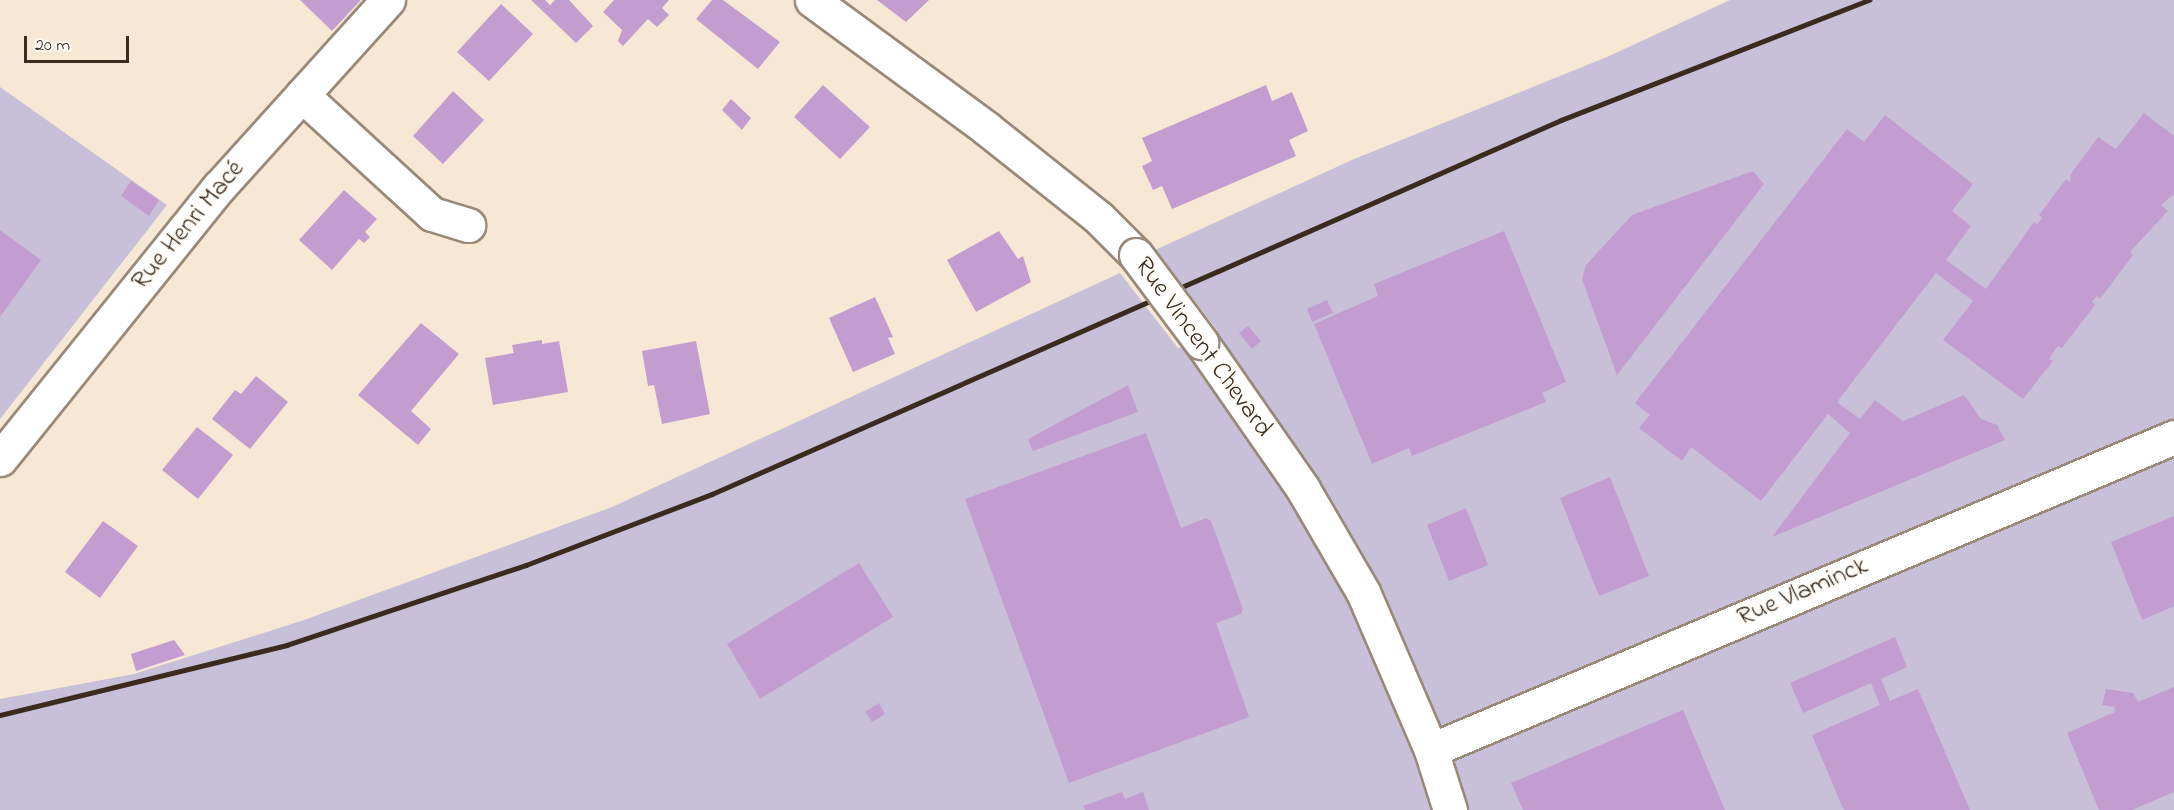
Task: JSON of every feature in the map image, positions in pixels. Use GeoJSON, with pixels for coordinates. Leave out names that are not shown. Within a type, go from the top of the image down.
{"type":"FeatureCollection","features":[{"type":"Feature","properties":{"kind":"street","name":"Rue Henri Macé"},"geometry":{"type":"LineString","coordinates":[[0,459],[219,187],[387,0]]}},
{"type":"Feature","properties":{"kind":"street","name":"Rue Vincent Chevard"},"geometry":{"type":"LineString","coordinates":[[812,0],[986,128],[1099,218],[1136,255],[1201,342],[1303,489],[1363,592],[1431,750],[1450,810]]}},
{"type":"Feature","properties":{"kind":"street"},"geometry":{"type":"LineString","coordinates":[[302,95],[432,214],[460,235]]}},
{"type":"Feature","properties":{"kind":"street","name":"Rue Vlaminck"},"geometry":{"type":"LineString","coordinates":[[1431,750],[2174,437]]}},
{"type":"Feature","properties":{"kind":"shaded area"},"geometry":{"type":"Polygon","coordinates":[[[1730,0],[2174,0],[2174,810],[0,810],[0,699],[134,674],[304,620],[612,507],[1120,273],[1178,348],[1218,331],[1155,250],[1354,159],[1607,57],[1730,0]]]}},
{"type":"Feature","properties":{"kind":"shaded area"},"geometry":{"type":"Polygon","coordinates":[[[0,87],[167,205],[0,419],[0,87]]]}},
{"type":"Feature","properties":{"kind":"building"},"geometry":{"type":"Polygon","coordinates":[[[300,0],[361,0],[332,31],[300,0]]]}},
{"type":"Feature","properties":{"kind":"building"},"geometry":{"type":"Polygon","coordinates":[[[531,0],[545,0],[550,5],[555,0],[569,0],[593,26],[576,43],[531,0]]]}},
{"type":"Feature","properties":{"kind":"building"},"geometry":{"type":"Polygon","coordinates":[[[614,0],[669,0],[662,8],[669,15],[657,27],[648,19],[623,46],[618,41],[622,30],[603,12],[614,0]]]}},
{"type":"Feature","properties":{"kind":"building"},"geometry":{"type":"Polygon","coordinates":[[[712,0],[723,0],[780,42],[758,69],[696,19],[712,0]]]}},
{"type":"Feature","properties":{"kind":"building"},"geometry":{"type":"Polygon","coordinates":[[[877,0],[929,0],[906,22],[877,0]]]}},
{"type":"Feature","properties":{"kind":"building"},"geometry":{"type":"Polygon","coordinates":[[[501,4],[533,34],[489,81],[457,52],[501,4]]]}},
{"type":"Feature","properties":{"kind":"building"},"geometry":{"type":"Polygon","coordinates":[[[823,85],[870,127],[840,159],[794,117],[823,85]]]}},
{"type":"Feature","properties":{"kind":"building"},"geometry":{"type":"Polygon","coordinates":[[[1266,85],[1272,101],[1292,92],[1308,131],[1289,140],[1296,156],[1172,209],[1162,186],[1153,190],[1142,166],[1152,161],[1142,138],[1266,85]]]}},
{"type":"Feature","properties":{"kind":"building"},"geometry":{"type":"Polygon","coordinates":[[[453,91],[484,120],[443,164],[413,136],[453,91]]]}},
{"type":"Feature","properties":{"kind":"building"},"geometry":{"type":"Polygon","coordinates":[[[731,99],[751,118],[742,130],[722,110],[731,99]]]}},
{"type":"Feature","properties":{"kind":"building"},"geometry":{"type":"Polygon","coordinates":[[[2144,113],[2174,136],[2174,194],[2161,205],[2168,211],[2130,252],[2133,255],[2100,299],[2097,296],[2092,302],[2095,305],[2062,348],[2058,346],[2049,359],[2053,361],[2023,399],[1943,340],[1973,301],[1936,273],[1837,402],[1860,419],[1875,400],[1903,421],[1964,395],[1981,419],[1997,425],[2005,440],[1772,537],[1850,433],[1828,414],[1761,501],[1691,447],[1682,461],[1639,428],[1650,415],[1635,403],[1847,129],[1864,142],[1885,115],[1973,184],[1952,211],[1971,226],[1946,260],[1986,289],[2034,222],[2037,224],[2042,218],[2039,215],[2066,179],[2070,182],[2071,174],[2098,137],[2116,149],[2144,113]]]}},
{"type":"Feature","properties":{"kind":"building"},"geometry":{"type":"Polygon","coordinates":[[[1753,171],[1764,184],[1617,375],[1582,279],[1586,265],[1632,215],[1753,171]]]}},
{"type":"Feature","properties":{"kind":"building"},"geometry":{"type":"Polygon","coordinates":[[[131,181],[159,200],[149,216],[121,196],[131,181]]]}},
{"type":"Feature","properties":{"kind":"building"},"geometry":{"type":"Polygon","coordinates":[[[344,190],[377,219],[365,232],[370,237],[364,243],[359,239],[332,270],[299,240],[344,190]]]}},
{"type":"Feature","properties":{"kind":"building"},"geometry":{"type":"Polygon","coordinates":[[[0,230],[41,260],[0,317],[0,230]]]}},
{"type":"Feature","properties":{"kind":"building"},"geometry":{"type":"Polygon","coordinates":[[[999,231],[1018,259],[1023,256],[1031,282],[976,312],[947,260],[999,231]]]}},
{"type":"Feature","properties":{"kind":"building"},"geometry":{"type":"Polygon","coordinates":[[[1504,231],[1566,382],[1542,393],[1546,402],[1412,456],[1409,448],[1372,464],[1314,324],[1378,296],[1374,284],[1504,231]]]}},
{"type":"Feature","properties":{"kind":"building"},"geometry":{"type":"Polygon","coordinates":[[[875,297],[893,337],[888,338],[895,354],[853,372],[829,318],[875,297]]]}},
{"type":"Feature","properties":{"kind":"building"},"geometry":{"type":"Polygon","coordinates":[[[1327,300],[1333,313],[1312,322],[1307,309],[1327,300]]]}},
{"type":"Feature","properties":{"kind":"building"},"geometry":{"type":"Polygon","coordinates":[[[421,323],[459,354],[411,411],[431,429],[418,445],[358,395],[421,323]]]}},
{"type":"Feature","properties":{"kind":"building"},"geometry":{"type":"Polygon","coordinates":[[[1248,326],[1261,341],[1252,349],[1239,333],[1248,326]]]}},
{"type":"Feature","properties":{"kind":"building"},"geometry":{"type":"Polygon","coordinates":[[[542,340],[542,344],[559,341],[568,392],[493,405],[485,358],[514,353],[512,345],[542,340]]]}},
{"type":"Feature","properties":{"kind":"building"},"geometry":{"type":"Polygon","coordinates":[[[696,341],[710,414],[662,424],[654,385],[648,386],[642,351],[696,341]]]}},
{"type":"Feature","properties":{"kind":"building"},"geometry":{"type":"Polygon","coordinates":[[[256,376],[288,402],[250,449],[212,419],[235,390],[241,394],[256,376]]]}},
{"type":"Feature","properties":{"kind":"building"},"geometry":{"type":"Polygon","coordinates":[[[1128,385],[1138,412],[1033,451],[1028,439],[1128,385]]]}},
{"type":"Feature","properties":{"kind":"building"},"geometry":{"type":"Polygon","coordinates":[[[197,427],[233,455],[198,499],[162,470],[197,427]]]}},
{"type":"Feature","properties":{"kind":"building"},"geometry":{"type":"Polygon","coordinates":[[[1146,433],[1181,528],[1206,518],[1211,521],[1243,609],[1241,614],[1216,623],[1249,717],[1069,783],[965,499],[1146,433]]]}},
{"type":"Feature","properties":{"kind":"building"},"geometry":{"type":"Polygon","coordinates":[[[1610,477],[1649,576],[1599,596],[1560,498],[1610,477]]]}},
{"type":"Feature","properties":{"kind":"building"},"geometry":{"type":"Polygon","coordinates":[[[1466,508],[1488,565],[1449,581],[1427,525],[1466,508]]]}},
{"type":"Feature","properties":{"kind":"building"},"geometry":{"type":"Polygon","coordinates":[[[2174,516],[2174,606],[2142,620],[2111,542],[2174,516]]]}},
{"type":"Feature","properties":{"kind":"building"},"geometry":{"type":"Polygon","coordinates":[[[103,521],[138,546],[100,598],[65,572],[103,521]]]}},
{"type":"Feature","properties":{"kind":"building"},"geometry":{"type":"Polygon","coordinates":[[[859,563],[893,617],[760,699],[727,644],[859,563]]]}},
{"type":"Feature","properties":{"kind":"building"},"geometry":{"type":"Polygon","coordinates":[[[1895,637],[1907,667],[1881,679],[1890,701],[1918,689],[1970,810],[1844,810],[1841,804],[1812,735],[1880,705],[1871,683],[1803,713],[1790,683],[1895,637]]]}},
{"type":"Feature","properties":{"kind":"building"},"geometry":{"type":"Polygon","coordinates":[[[174,640],[185,655],[136,671],[131,654],[174,640]]]}},
{"type":"Feature","properties":{"kind":"building"},"geometry":{"type":"Polygon","coordinates":[[[2174,687],[2174,792],[2132,810],[2099,810],[2067,733],[2115,712],[2114,707],[2102,705],[2106,689],[2133,693],[2138,702],[2174,687]]]}},
{"type":"Feature","properties":{"kind":"building"},"geometry":{"type":"Polygon","coordinates":[[[879,703],[885,714],[872,722],[865,712],[879,703]]]}},
{"type":"Feature","properties":{"kind":"building"},"geometry":{"type":"Polygon","coordinates":[[[1683,710],[1725,810],[1523,810],[1511,783],[1683,710]]]}},
{"type":"Feature","properties":{"kind":"building"},"geometry":{"type":"Polygon","coordinates":[[[1122,792],[1125,799],[1143,792],[1149,810],[1085,810],[1083,806],[1122,792]]]}},
{"type":"Feature","properties":{"kind":"railway"},"geometry":{"type":"LineString","coordinates":[[0,715],[287,645],[526,565],[712,494],[1561,120],[1869,0]]}}]}
